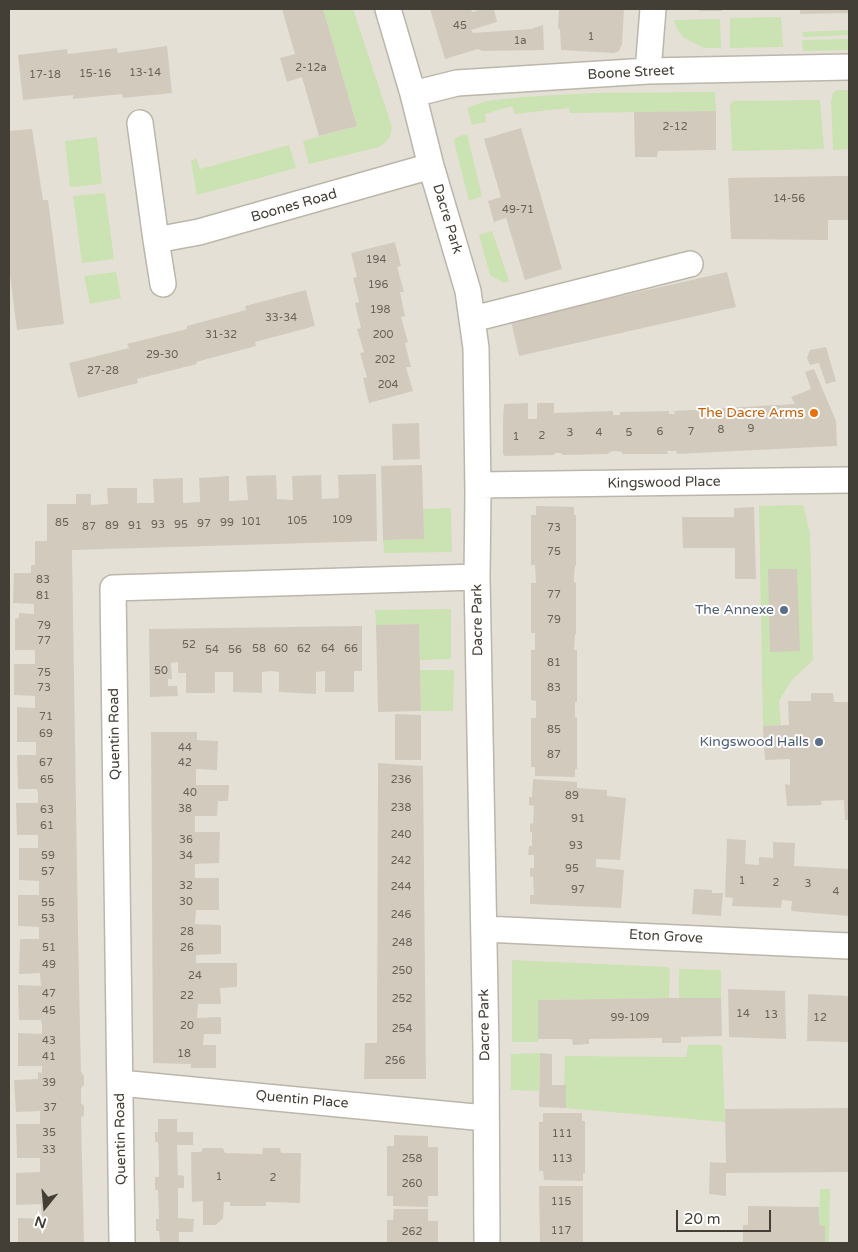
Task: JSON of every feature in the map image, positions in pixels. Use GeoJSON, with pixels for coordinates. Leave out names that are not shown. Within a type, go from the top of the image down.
{"type":"FeatureCollection","features":[{"type":"Feature","properties":{"kind":"street","name":"Dacre Park"},"geometry":{"type":"LineString","coordinates":[[388,9],[460,263],[473,319],[478,376],[477,577],[484,929],[487,1243]]}},
{"type":"Feature","properties":{"kind":"street"},"geometry":{"type":"LineString","coordinates":[[648,71],[653,9]]}},
{"type":"Feature","properties":{"kind":"street","name":"Boone Street"},"geometry":{"type":"LineString","coordinates":[[413,94],[457,83],[648,71],[849,68]]}},
{"type":"Feature","properties":{"kind":"street"},"geometry":{"type":"LineString","coordinates":[[140,123],[163,284]]}},
{"type":"Feature","properties":{"kind":"street","name":"Boones Road"},"geometry":{"type":"LineString","coordinates":[[156,240],[199,232],[431,166]]}},
{"type":"Feature","properties":{"kind":"street"},"geometry":{"type":"LineString","coordinates":[[473,319],[690,264]]}},
{"type":"Feature","properties":{"kind":"street","name":"Kingswood Place"},"geometry":{"type":"LineString","coordinates":[[478,485],[849,480]]}},
{"type":"Feature","properties":{"kind":"street","name":"Quentin Road"},"geometry":{"type":"LineString","coordinates":[[122,1243],[114,588],[477,577]]}},
{"type":"Feature","properties":{"kind":"street","name":"Eton Grove"},"geometry":{"type":"LineString","coordinates":[[484,929],[849,946]]}},
{"type":"Feature","properties":{"kind":"street","name":"Quentin Place"},"geometry":{"type":"LineString","coordinates":[[120,1083],[485,1118]]}},
{"type":"Feature","properties":{"kind":"shaded area"},"geometry":{"type":"Polygon","coordinates":[[[9,9],[849,9],[849,1243],[9,1243],[9,9]]]}},
{"type":"Feature","properties":{"kind":"green space"},"geometry":{"type":"Polygon","coordinates":[[[323,9],[353,9],[392,127],[390,136],[379,147],[309,164],[303,141],[357,126],[323,9]]]}},
{"type":"Feature","properties":{"kind":"green space"},"geometry":{"type":"Polygon","coordinates":[[[781,17],[783,47],[730,48],[730,18],[781,17]]]}},
{"type":"Feature","properties":{"kind":"green space"},"geometry":{"type":"Polygon","coordinates":[[[720,19],[721,48],[704,48],[684,38],[677,29],[674,20],[720,19]]]}},
{"type":"Feature","properties":{"kind":"green space"},"geometry":{"type":"Polygon","coordinates":[[[849,30],[849,35],[803,37],[802,32],[849,30]]]}},
{"type":"Feature","properties":{"kind":"green space"},"geometry":{"type":"Polygon","coordinates":[[[849,39],[849,50],[803,51],[802,40],[849,39]]]}},
{"type":"Feature","properties":{"kind":"green space"},"geometry":{"type":"Polygon","coordinates":[[[837,90],[849,90],[849,149],[833,150],[831,102],[833,93],[837,90]]]}},
{"type":"Feature","properties":{"kind":"green space"},"geometry":{"type":"Polygon","coordinates":[[[715,92],[716,111],[570,113],[569,108],[515,114],[512,106],[485,114],[486,122],[472,125],[467,108],[486,101],[522,97],[595,93],[715,92]]]}},
{"type":"Feature","properties":{"kind":"green space"},"geometry":{"type":"Polygon","coordinates":[[[820,100],[824,149],[732,151],[730,105],[733,101],[820,100]]]}},
{"type":"Feature","properties":{"kind":"green space"},"geometry":{"type":"Polygon","coordinates":[[[467,134],[482,196],[469,201],[454,141],[457,137],[467,134]]]}},
{"type":"Feature","properties":{"kind":"green space"},"geometry":{"type":"Polygon","coordinates":[[[97,137],[102,184],[70,187],[65,141],[97,137]]]}},
{"type":"Feature","properties":{"kind":"green space"},"geometry":{"type":"Polygon","coordinates":[[[289,145],[296,168],[197,195],[191,161],[196,158],[200,169],[289,145]]]}},
{"type":"Feature","properties":{"kind":"green space"},"geometry":{"type":"Polygon","coordinates":[[[105,193],[114,259],[82,263],[73,196],[105,193]]]}},
{"type":"Feature","properties":{"kind":"green space"},"geometry":{"type":"Polygon","coordinates":[[[492,231],[509,281],[504,283],[490,275],[479,235],[492,231]]]}},
{"type":"Feature","properties":{"kind":"green space"},"geometry":{"type":"Polygon","coordinates":[[[116,272],[121,298],[90,304],[84,276],[116,272]]]}},
{"type":"Feature","properties":{"kind":"green space"},"geometry":{"type":"Polygon","coordinates":[[[803,505],[810,533],[813,660],[791,681],[779,701],[781,725],[763,726],[759,506],[803,505]]]}},
{"type":"Feature","properties":{"kind":"green space"},"geometry":{"type":"Polygon","coordinates":[[[451,508],[452,552],[384,553],[383,540],[423,539],[423,509],[451,508]]]}},
{"type":"Feature","properties":{"kind":"green space"},"geometry":{"type":"Polygon","coordinates":[[[451,609],[451,659],[420,660],[419,624],[376,625],[375,610],[451,609]]]}},
{"type":"Feature","properties":{"kind":"green space"},"geometry":{"type":"Polygon","coordinates":[[[420,670],[454,670],[453,711],[421,711],[420,670]]]}},
{"type":"Feature","properties":{"kind":"green space"},"geometry":{"type":"Polygon","coordinates":[[[512,960],[667,967],[670,970],[669,998],[538,1000],[538,1042],[512,1042],[512,960]]]}},
{"type":"Feature","properties":{"kind":"green space"},"geometry":{"type":"Polygon","coordinates":[[[679,969],[721,970],[721,998],[679,998],[679,969]]]}},
{"type":"Feature","properties":{"kind":"green space"},"geometry":{"type":"Polygon","coordinates":[[[688,1045],[722,1045],[725,1122],[566,1108],[566,1086],[564,1086],[565,1056],[686,1057],[688,1045]]]}},
{"type":"Feature","properties":{"kind":"green space"},"geometry":{"type":"Polygon","coordinates":[[[540,1053],[539,1091],[511,1090],[511,1054],[540,1053]]]}},
{"type":"Feature","properties":{"kind":"green space"},"geometry":{"type":"Polygon","coordinates":[[[820,1189],[830,1189],[829,1243],[825,1243],[825,1226],[819,1225],[820,1189]]]}},
{"type":"Feature","properties":{"kind":"building"},"geometry":{"type":"Polygon","coordinates":[[[282,9],[323,9],[357,126],[319,136],[302,77],[287,82],[280,58],[295,54],[282,9]]]}},
{"type":"Feature","properties":{"kind":"building"},"geometry":{"type":"Polygon","coordinates":[[[430,9],[471,9],[472,12],[494,9],[497,22],[471,30],[473,33],[531,29],[543,25],[544,50],[482,51],[478,49],[445,59],[430,9]]]}},
{"type":"Feature","properties":{"kind":"building"},"geometry":{"type":"Polygon","coordinates":[[[559,9],[624,9],[622,44],[619,51],[614,53],[561,50],[560,30],[558,27],[559,9]]]}},
{"type":"Feature","properties":{"kind":"building"},"geometry":{"type":"Polygon","coordinates":[[[699,9],[722,9],[722,11],[699,11],[699,9]]]}},
{"type":"Feature","properties":{"kind":"building"},"geometry":{"type":"Polygon","coordinates":[[[800,9],[849,9],[849,13],[800,14],[800,9]]]}},
{"type":"Feature","properties":{"kind":"building"},"geometry":{"type":"Polygon","coordinates":[[[167,46],[172,93],[123,98],[122,94],[73,99],[73,95],[23,100],[18,55],[67,49],[68,54],[117,48],[118,53],[167,46]]]}},
{"type":"Feature","properties":{"kind":"building"},"geometry":{"type":"Polygon","coordinates":[[[716,111],[716,150],[658,151],[657,157],[635,157],[634,112],[716,111]]]}},
{"type":"Feature","properties":{"kind":"building"},"geometry":{"type":"Polygon","coordinates":[[[521,128],[562,269],[525,280],[506,218],[494,222],[488,201],[501,197],[484,139],[521,128]]]}},
{"type":"Feature","properties":{"kind":"building"},"geometry":{"type":"Polygon","coordinates":[[[32,129],[43,200],[48,200],[64,324],[17,330],[9,266],[9,131],[32,129]]]}},
{"type":"Feature","properties":{"kind":"building"},"geometry":{"type":"Polygon","coordinates":[[[849,176],[849,220],[828,220],[828,240],[731,239],[728,178],[849,176]]]}},
{"type":"Feature","properties":{"kind":"building"},"geometry":{"type":"Polygon","coordinates":[[[395,242],[401,266],[397,267],[404,292],[400,292],[405,316],[401,317],[408,342],[405,343],[411,367],[406,367],[413,391],[369,403],[363,378],[367,377],[360,353],[364,352],[357,329],[361,328],[355,303],[359,302],[353,278],[357,277],[351,253],[395,242]]]}},
{"type":"Feature","properties":{"kind":"building"},"geometry":{"type":"Polygon","coordinates":[[[727,272],[736,307],[519,356],[511,321],[727,272]]]}},
{"type":"Feature","properties":{"kind":"building"},"geometry":{"type":"Polygon","coordinates":[[[306,290],[315,326],[255,342],[256,346],[196,362],[197,364],[137,379],[138,383],[78,398],[69,363],[129,348],[127,344],[187,329],[187,326],[246,310],[245,306],[306,290]]]}},
{"type":"Feature","properties":{"kind":"building"},"geometry":{"type":"Polygon","coordinates":[[[826,347],[836,381],[826,384],[819,363],[810,365],[807,358],[810,350],[826,347]]]}},
{"type":"Feature","properties":{"kind":"building"},"geometry":{"type":"Polygon","coordinates":[[[814,369],[836,421],[837,446],[677,454],[676,451],[667,451],[668,454],[622,454],[622,452],[614,451],[608,454],[563,455],[555,453],[554,455],[505,456],[503,454],[504,404],[528,403],[528,419],[537,419],[537,403],[554,403],[554,413],[613,411],[613,415],[620,415],[620,412],[669,411],[669,414],[675,414],[674,411],[795,404],[791,397],[811,389],[805,372],[814,369]]]}},
{"type":"Feature","properties":{"kind":"building"},"geometry":{"type":"Polygon","coordinates":[[[419,423],[420,459],[393,460],[392,424],[419,423]]]}},
{"type":"Feature","properties":{"kind":"building"},"geometry":{"type":"Polygon","coordinates":[[[422,465],[424,539],[383,540],[381,466],[422,465]]]}},
{"type":"Feature","properties":{"kind":"building"},"geometry":{"type":"Polygon","coordinates":[[[376,474],[377,541],[72,550],[81,1072],[84,1076],[84,1085],[81,1088],[81,1103],[84,1106],[84,1115],[81,1118],[84,1243],[18,1243],[18,1218],[42,1219],[41,1204],[16,1205],[16,1173],[40,1172],[40,1158],[17,1158],[16,1124],[40,1124],[40,1111],[16,1112],[14,1080],[38,1079],[38,1072],[42,1073],[42,1066],[18,1066],[18,1033],[42,1034],[42,1025],[41,1020],[19,1020],[18,985],[41,986],[40,973],[19,974],[20,939],[39,939],[39,927],[18,926],[18,895],[39,895],[39,881],[19,880],[19,848],[38,848],[38,835],[17,835],[16,803],[38,803],[38,794],[37,789],[18,789],[17,755],[36,755],[36,742],[17,742],[17,707],[35,708],[35,696],[14,695],[14,664],[35,664],[35,650],[15,650],[15,619],[19,618],[19,613],[34,614],[34,604],[13,603],[14,573],[31,573],[31,565],[35,565],[35,541],[47,541],[47,504],[76,504],[76,494],[91,494],[91,505],[108,504],[107,488],[137,488],[137,503],[154,503],[153,479],[183,478],[183,503],[200,502],[199,478],[229,476],[229,501],[248,500],[246,476],[276,475],[277,499],[293,500],[292,476],[321,475],[322,499],[339,498],[338,475],[376,474]]]}},
{"type":"Feature","properties":{"kind":"building"},"geometry":{"type":"Polygon","coordinates":[[[536,506],[574,507],[574,515],[576,515],[576,566],[574,582],[576,583],[576,634],[574,650],[577,650],[577,702],[575,702],[575,717],[577,717],[577,769],[575,769],[575,777],[535,776],[535,767],[531,767],[531,718],[536,718],[536,701],[531,700],[531,650],[535,650],[535,633],[531,633],[531,583],[536,583],[535,565],[531,565],[531,515],[536,515],[536,506]]]}},
{"type":"Feature","properties":{"kind":"building"},"geometry":{"type":"Polygon","coordinates":[[[754,507],[756,579],[735,579],[735,548],[683,548],[682,517],[734,517],[734,508],[754,507]]]}},
{"type":"Feature","properties":{"kind":"building","name":"The Annexe"},"geometry":{"type":"Polygon","coordinates":[[[768,569],[797,569],[800,651],[770,652],[768,569]]]}},
{"type":"Feature","properties":{"kind":"building"},"geometry":{"type":"Polygon","coordinates":[[[419,624],[421,711],[378,712],[376,625],[419,624]]]}},
{"type":"Feature","properties":{"kind":"building"},"geometry":{"type":"Polygon","coordinates":[[[362,626],[362,671],[354,671],[354,692],[325,692],[325,671],[316,672],[316,694],[279,692],[279,672],[270,671],[262,672],[262,693],[233,692],[233,672],[215,672],[215,693],[186,693],[186,673],[178,673],[178,662],[171,663],[172,679],[168,679],[168,686],[177,686],[178,696],[150,697],[149,629],[362,626]]]}},
{"type":"Feature","properties":{"kind":"building","name":"Kingswood Halls"},"geometry":{"type":"Polygon","coordinates":[[[811,693],[833,693],[834,702],[849,702],[849,820],[845,820],[844,800],[821,801],[822,805],[787,806],[785,784],[790,785],[790,759],[765,760],[763,726],[789,725],[788,701],[811,701],[811,693]]]}},
{"type":"Feature","properties":{"kind":"building"},"geometry":{"type":"Polygon","coordinates":[[[395,714],[421,715],[421,760],[395,760],[395,714]]]}},
{"type":"Feature","properties":{"kind":"building"},"geometry":{"type":"Polygon","coordinates":[[[151,732],[197,732],[197,740],[218,741],[217,770],[196,769],[196,785],[229,785],[228,801],[218,801],[217,816],[195,816],[195,832],[220,832],[219,863],[195,864],[195,878],[219,878],[219,910],[196,910],[195,924],[221,925],[221,954],[196,955],[196,963],[237,963],[237,987],[220,988],[221,1004],[198,1004],[197,1018],[221,1017],[221,1034],[204,1034],[203,1045],[216,1045],[216,1068],[191,1068],[191,1064],[153,1063],[151,732]]]}},
{"type":"Feature","properties":{"kind":"building"},"geometry":{"type":"Polygon","coordinates":[[[378,763],[423,766],[426,1079],[364,1079],[365,1043],[377,1043],[378,763]]]}},
{"type":"Feature","properties":{"kind":"building"},"geometry":{"type":"Polygon","coordinates":[[[533,779],[577,782],[577,788],[607,790],[607,796],[626,798],[620,860],[596,859],[596,867],[624,870],[621,908],[530,904],[530,895],[534,895],[533,877],[530,876],[530,868],[534,868],[534,855],[528,855],[529,846],[532,846],[530,823],[533,824],[534,806],[529,805],[529,797],[532,797],[533,779]]]}},
{"type":"Feature","properties":{"kind":"building"},"geometry":{"type":"Polygon","coordinates":[[[727,839],[746,840],[745,864],[759,865],[759,857],[773,858],[773,842],[795,843],[794,866],[849,869],[849,916],[791,911],[792,901],[782,900],[781,908],[732,906],[733,898],[725,897],[727,839]]]}},
{"type":"Feature","properties":{"kind":"building"},"geometry":{"type":"Polygon","coordinates":[[[694,889],[712,890],[712,893],[723,893],[721,916],[692,914],[694,889]]]}},
{"type":"Feature","properties":{"kind":"building"},"geometry":{"type":"Polygon","coordinates":[[[728,989],[785,991],[786,1039],[729,1037],[728,989]]]}},
{"type":"Feature","properties":{"kind":"building"},"geometry":{"type":"Polygon","coordinates":[[[808,994],[849,996],[849,1042],[807,1041],[808,994]]]}},
{"type":"Feature","properties":{"kind":"building"},"geometry":{"type":"Polygon","coordinates":[[[721,998],[722,1036],[681,1037],[681,1043],[662,1043],[662,1038],[589,1039],[589,1044],[573,1045],[572,1039],[538,1039],[538,1000],[721,998]]]}},
{"type":"Feature","properties":{"kind":"building"},"geometry":{"type":"Polygon","coordinates":[[[540,1053],[552,1054],[552,1085],[566,1085],[566,1108],[539,1107],[540,1053]]]}},
{"type":"Feature","properties":{"kind":"building"},"geometry":{"type":"Polygon","coordinates":[[[849,1108],[849,1172],[726,1173],[726,1196],[709,1194],[710,1162],[726,1163],[725,1109],[849,1108]]]}},
{"type":"Feature","properties":{"kind":"building"},"geometry":{"type":"Polygon","coordinates":[[[543,1113],[582,1113],[582,1121],[585,1121],[585,1173],[583,1173],[583,1181],[544,1180],[543,1171],[539,1171],[539,1122],[543,1122],[543,1113]]]}},
{"type":"Feature","properties":{"kind":"building"},"geometry":{"type":"Polygon","coordinates":[[[158,1119],[177,1119],[177,1132],[193,1132],[193,1145],[177,1145],[178,1175],[184,1176],[184,1188],[178,1188],[178,1218],[194,1219],[193,1232],[179,1232],[179,1243],[160,1243],[159,1231],[156,1231],[156,1219],[159,1219],[158,1190],[155,1190],[155,1177],[159,1177],[158,1142],[155,1142],[155,1132],[158,1132],[158,1119]]]}},
{"type":"Feature","properties":{"kind":"building"},"geometry":{"type":"Polygon","coordinates":[[[394,1135],[428,1136],[428,1147],[438,1147],[438,1196],[428,1196],[428,1207],[393,1206],[393,1196],[387,1196],[387,1146],[394,1146],[394,1135]]]}},
{"type":"Feature","properties":{"kind":"building"},"geometry":{"type":"Polygon","coordinates":[[[203,1148],[223,1148],[225,1153],[262,1154],[263,1148],[280,1148],[281,1153],[301,1153],[300,1203],[266,1202],[266,1206],[230,1206],[230,1202],[224,1202],[223,1218],[216,1225],[203,1225],[203,1201],[192,1202],[191,1152],[201,1152],[203,1148]]]}},
{"type":"Feature","properties":{"kind":"building"},"geometry":{"type":"Polygon","coordinates":[[[539,1186],[583,1186],[583,1243],[540,1243],[539,1186]]]}},
{"type":"Feature","properties":{"kind":"building"},"geometry":{"type":"Polygon","coordinates":[[[748,1206],[819,1207],[819,1225],[825,1226],[825,1243],[743,1243],[743,1225],[748,1225],[748,1206]]]}},
{"type":"Feature","properties":{"kind":"building"},"geometry":{"type":"Polygon","coordinates":[[[394,1209],[428,1209],[428,1221],[438,1221],[438,1243],[387,1243],[387,1220],[393,1220],[394,1209]]]}},
{"type":"Feature","properties":{"kind":"place","name":"The Dacre Arms"},"geometry":{"type":"Point","coordinates":[814,413]}},
{"type":"Feature","properties":{"kind":"place","name":"The Annexe"},"geometry":{"type":"Point","coordinates":[784,610]}},
{"type":"Feature","properties":{"kind":"place","name":"Kingswood Halls"},"geometry":{"type":"Point","coordinates":[819,742]}}]}
